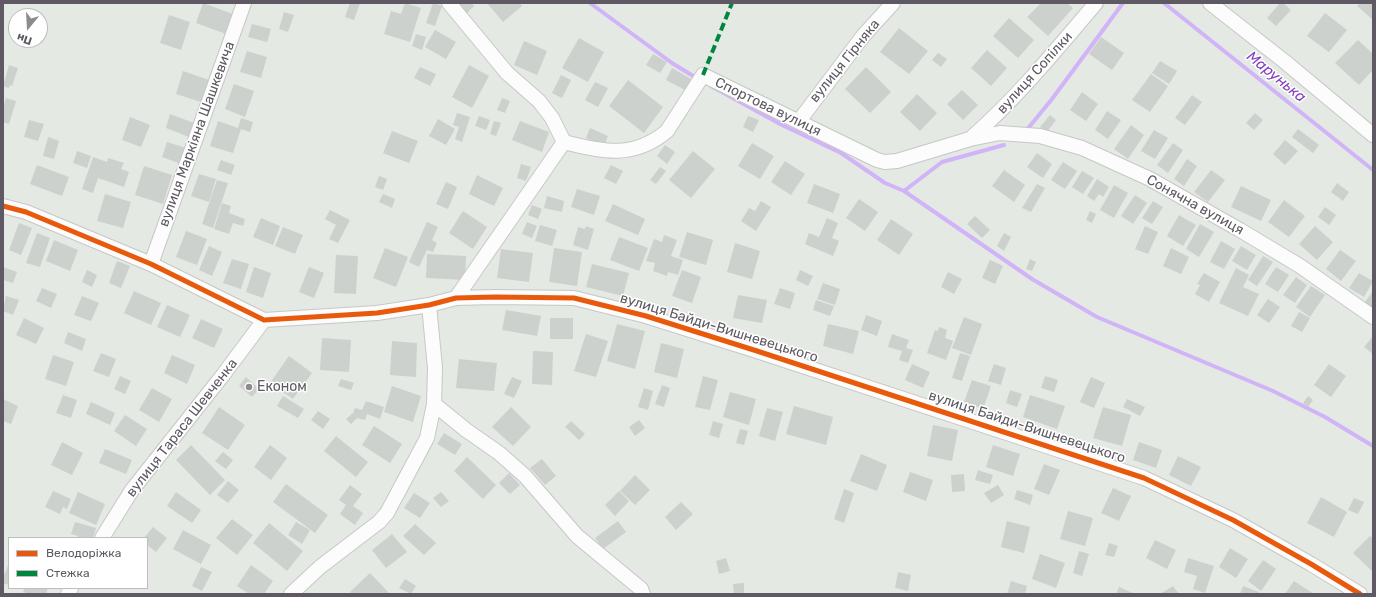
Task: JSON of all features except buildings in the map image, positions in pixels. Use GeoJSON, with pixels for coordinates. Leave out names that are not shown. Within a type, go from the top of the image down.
{"type":"FeatureCollection","features":[{"type":"Feature","properties":{"kind":"street","name":"вулиця Маркіяна Шашкевича"},"geometry":{"type":"LineString","coordinates":[[151,264],[244,3]]}},
{"type":"Feature","properties":{"kind":"street"},"geometry":{"type":"LineString","coordinates":[[449,3],[507,73],[539,101],[552,118],[564,142],[456,298]]}},
{"type":"Feature","properties":{"kind":"street","name":"вулиця Гірняка"},"geometry":{"type":"LineString","coordinates":[[798,121],[863,36],[893,3]]}},
{"type":"Feature","properties":{"kind":"street","name":"вулиця Сопілки"},"geometry":{"type":"LineString","coordinates":[[970,139],[991,120],[1033,76],[1096,3]]}},
{"type":"Feature","properties":{"kind":"street"},"geometry":{"type":"LineString","coordinates":[[1210,3],[1284,61],[1373,135]]}},
{"type":"Feature","properties":{"kind":"street","name":"Спортова вулиця"},"geometry":{"type":"LineString","coordinates":[[564,142],[598,150],[621,151],[635,148],[659,138],[667,131],[703,75],[877,160],[885,162],[897,161],[970,139],[1000,133]]}},
{"type":"Feature","properties":{"kind":"street","name":"Сонячна вулиця"},"geometry":{"type":"LineString","coordinates":[[1000,133],[1040,136],[1082,148],[1150,179],[1300,266],[1373,318]]}},
{"type":"Feature","properties":{"kind":"street","name":"вулиця Байди-Вишневецького"},"geometry":{"type":"LineString","coordinates":[[3,206],[26,212],[151,264],[264,320],[377,313],[429,305],[456,298],[574,298],[646,316],[757,350],[1144,478],[1233,520],[1311,564],[1360,594]]}},
{"type":"Feature","properties":{"kind":"street"},"geometry":{"type":"LineString","coordinates":[[291,594],[320,567],[380,522],[387,513],[427,438],[434,404],[435,368],[429,305]]}},
{"type":"Feature","properties":{"kind":"street","name":"вулиця Тараса Шевченка"},"geometry":{"type":"LineString","coordinates":[[103,537],[132,490],[223,375],[264,320]]}},
{"type":"Feature","properties":{"kind":"street"},"geometry":{"type":"LineString","coordinates":[[434,404],[466,430],[499,453],[525,476],[578,536],[641,589],[643,594]]}},
{"type":"Feature","properties":{"kind":"waterway"},"geometry":{"type":"LineString","coordinates":[[590,3],[672,63],[698,79]]}},
{"type":"Feature","properties":{"kind":"waterway"},"geometry":{"type":"LineString","coordinates":[[1025,132],[1052,99],[1123,3]]}},
{"type":"Feature","properties":{"kind":"waterway","name":"Марунька"},"geometry":{"type":"LineString","coordinates":[[1164,3],[1373,170]]}},
{"type":"Feature","properties":{"kind":"waterway"},"geometry":{"type":"LineString","coordinates":[[711,86],[780,124],[841,153],[885,183],[904,191],[1032,279],[1097,317],[1273,391],[1325,417],[1373,446]]}},
{"type":"Feature","properties":{"kind":"waterway"},"geometry":{"type":"LineString","coordinates":[[904,191],[942,162],[1004,145]]}},
{"type":"Feature","properties":{"kind":"marked path"},"geometry":{"type":"LineString","coordinates":[[703,75],[732,3]]}},
{"type":"Feature","properties":{"kind":"cycle path"},"geometry":{"type":"LineString","coordinates":[[3,206],[26,212],[151,264],[264,320],[377,313],[429,305],[456,298],[495,297],[574,298],[646,316],[1144,478],[1233,520],[1311,564],[1360,594]]}},
{"type":"Feature","properties":{"kind":"place","name":"Економ"},"geometry":{"type":"Point","coordinates":[249,387]}}]}
